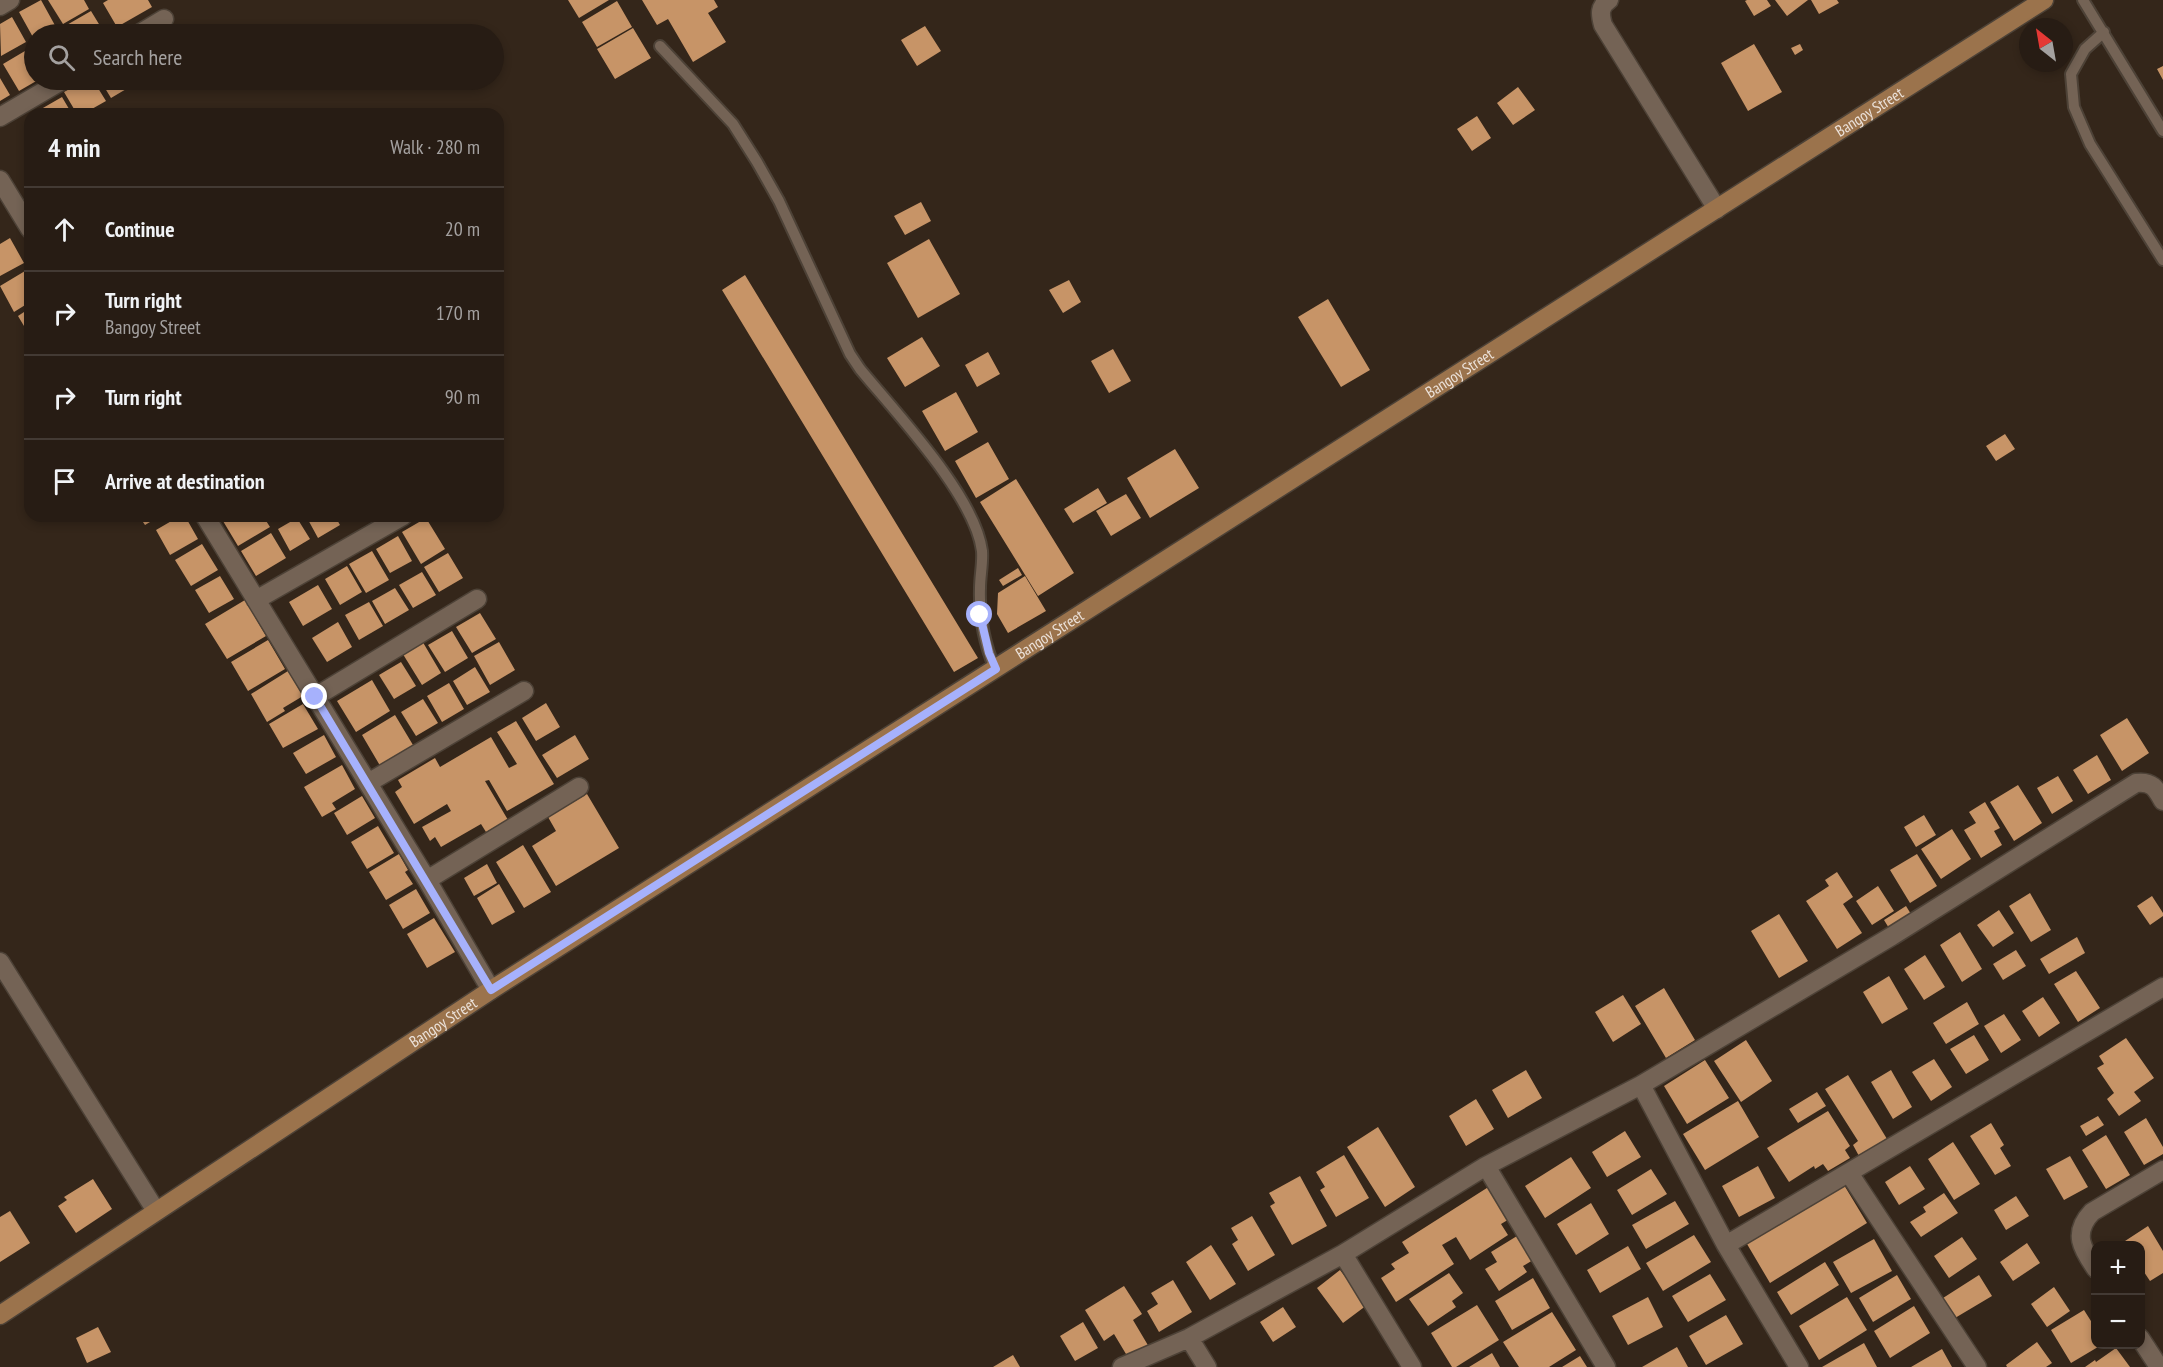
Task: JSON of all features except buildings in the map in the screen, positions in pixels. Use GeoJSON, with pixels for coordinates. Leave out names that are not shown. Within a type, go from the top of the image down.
{"type":"FeatureCollection","features":[{"type":"Feature","properties":{"kind":"main road","name":"Bangoy Street"},"geometry":{"type":"LineString","coordinates":[[0,1315],[491,990],[2044,0]]}},
{"type":"Feature","properties":{"kind":"street"},"geometry":{"type":"LineString","coordinates":[[0,6],[10,0]]}},
{"type":"Feature","properties":{"kind":"street"},"geometry":{"type":"LineString","coordinates":[[1609,0],[1603,4],[1600,14],[1604,25],[1717,209]]}},
{"type":"Feature","properties":{"kind":"street"},"geometry":{"type":"LineString","coordinates":[[157,24],[164,20]]}},
{"type":"Feature","properties":{"kind":"street"},"geometry":{"type":"LineString","coordinates":[[0,117],[46,90]]}},
{"type":"Feature","properties":{"kind":"street"},"geometry":{"type":"LineString","coordinates":[[0,180],[24,219]]}},
{"type":"Feature","properties":{"kind":"street"},"geometry":{"type":"LineString","coordinates":[[209,522],[427,880],[491,990]]}},
{"type":"Feature","properties":{"kind":"street"},"geometry":{"type":"LineString","coordinates":[[256,600],[393,522]]}},
{"type":"Feature","properties":{"kind":"street"},"geometry":{"type":"LineString","coordinates":[[315,697],[477,599]]}},
{"type":"Feature","properties":{"kind":"street"},"geometry":{"type":"LineString","coordinates":[[368,783],[524,691]]}},
{"type":"Feature","properties":{"kind":"street"},"geometry":{"type":"LineString","coordinates":[[1122,1367],[1189,1338],[1343,1254],[1486,1166],[1641,1084],[1892,936],[2136,783],[2150,783],[2156,788],[2163,801]]}},
{"type":"Feature","properties":{"kind":"street"},"geometry":{"type":"LineString","coordinates":[[427,880],[579,787]]}},
{"type":"Feature","properties":{"kind":"street"},"geometry":{"type":"LineString","coordinates":[[0,962],[156,1211]]}},
{"type":"Feature","properties":{"kind":"street"},"geometry":{"type":"LineString","coordinates":[[1726,1245],[2163,987]]}},
{"type":"Feature","properties":{"kind":"street"},"geometry":{"type":"LineString","coordinates":[[1641,1084],[1726,1245],[1799,1367]]}},
{"type":"Feature","properties":{"kind":"street"},"geometry":{"type":"LineString","coordinates":[[1486,1166],[1606,1367]]}},
{"type":"Feature","properties":{"kind":"street"},"geometry":{"type":"LineString","coordinates":[[2091,1262],[2081,1243],[2080,1232],[2083,1220],[2092,1212],[2163,1170]]}},
{"type":"Feature","properties":{"kind":"street"},"geometry":{"type":"LineString","coordinates":[[1849,1173],[1977,1367]]}},
{"type":"Feature","properties":{"kind":"street"},"geometry":{"type":"LineString","coordinates":[[1343,1254],[1412,1367]]}},
{"type":"Feature","properties":{"kind":"street"},"geometry":{"type":"LineString","coordinates":[[1189,1338],[1207,1367]]}},
{"type":"Feature","properties":{"kind":"street"},"geometry":{"type":"LineString","coordinates":[[2145,1346],[2159,1367]]}},
{"type":"Feature","properties":{"kind":"lane"},"geometry":{"type":"LineString","coordinates":[[2083,0],[2163,131]]}},
{"type":"Feature","properties":{"kind":"lane"},"geometry":{"type":"LineString","coordinates":[[2104,32],[2085,49],[2071,74],[2074,107],[2090,144],[2163,260]]}},
{"type":"Feature","properties":{"kind":"lane"},"geometry":{"type":"LineString","coordinates":[[660,46],[733,124],[778,201],[850,354],[930,454],[960,498],[977,532],[982,552],[980,615],[989,653],[996,669]]}},
{"type":"Feature","properties":{"kind":"route"},"geometry":{"type":"LineString","coordinates":[[315,697],[491,990],[996,669],[989,653],[980,615]]}}]}
